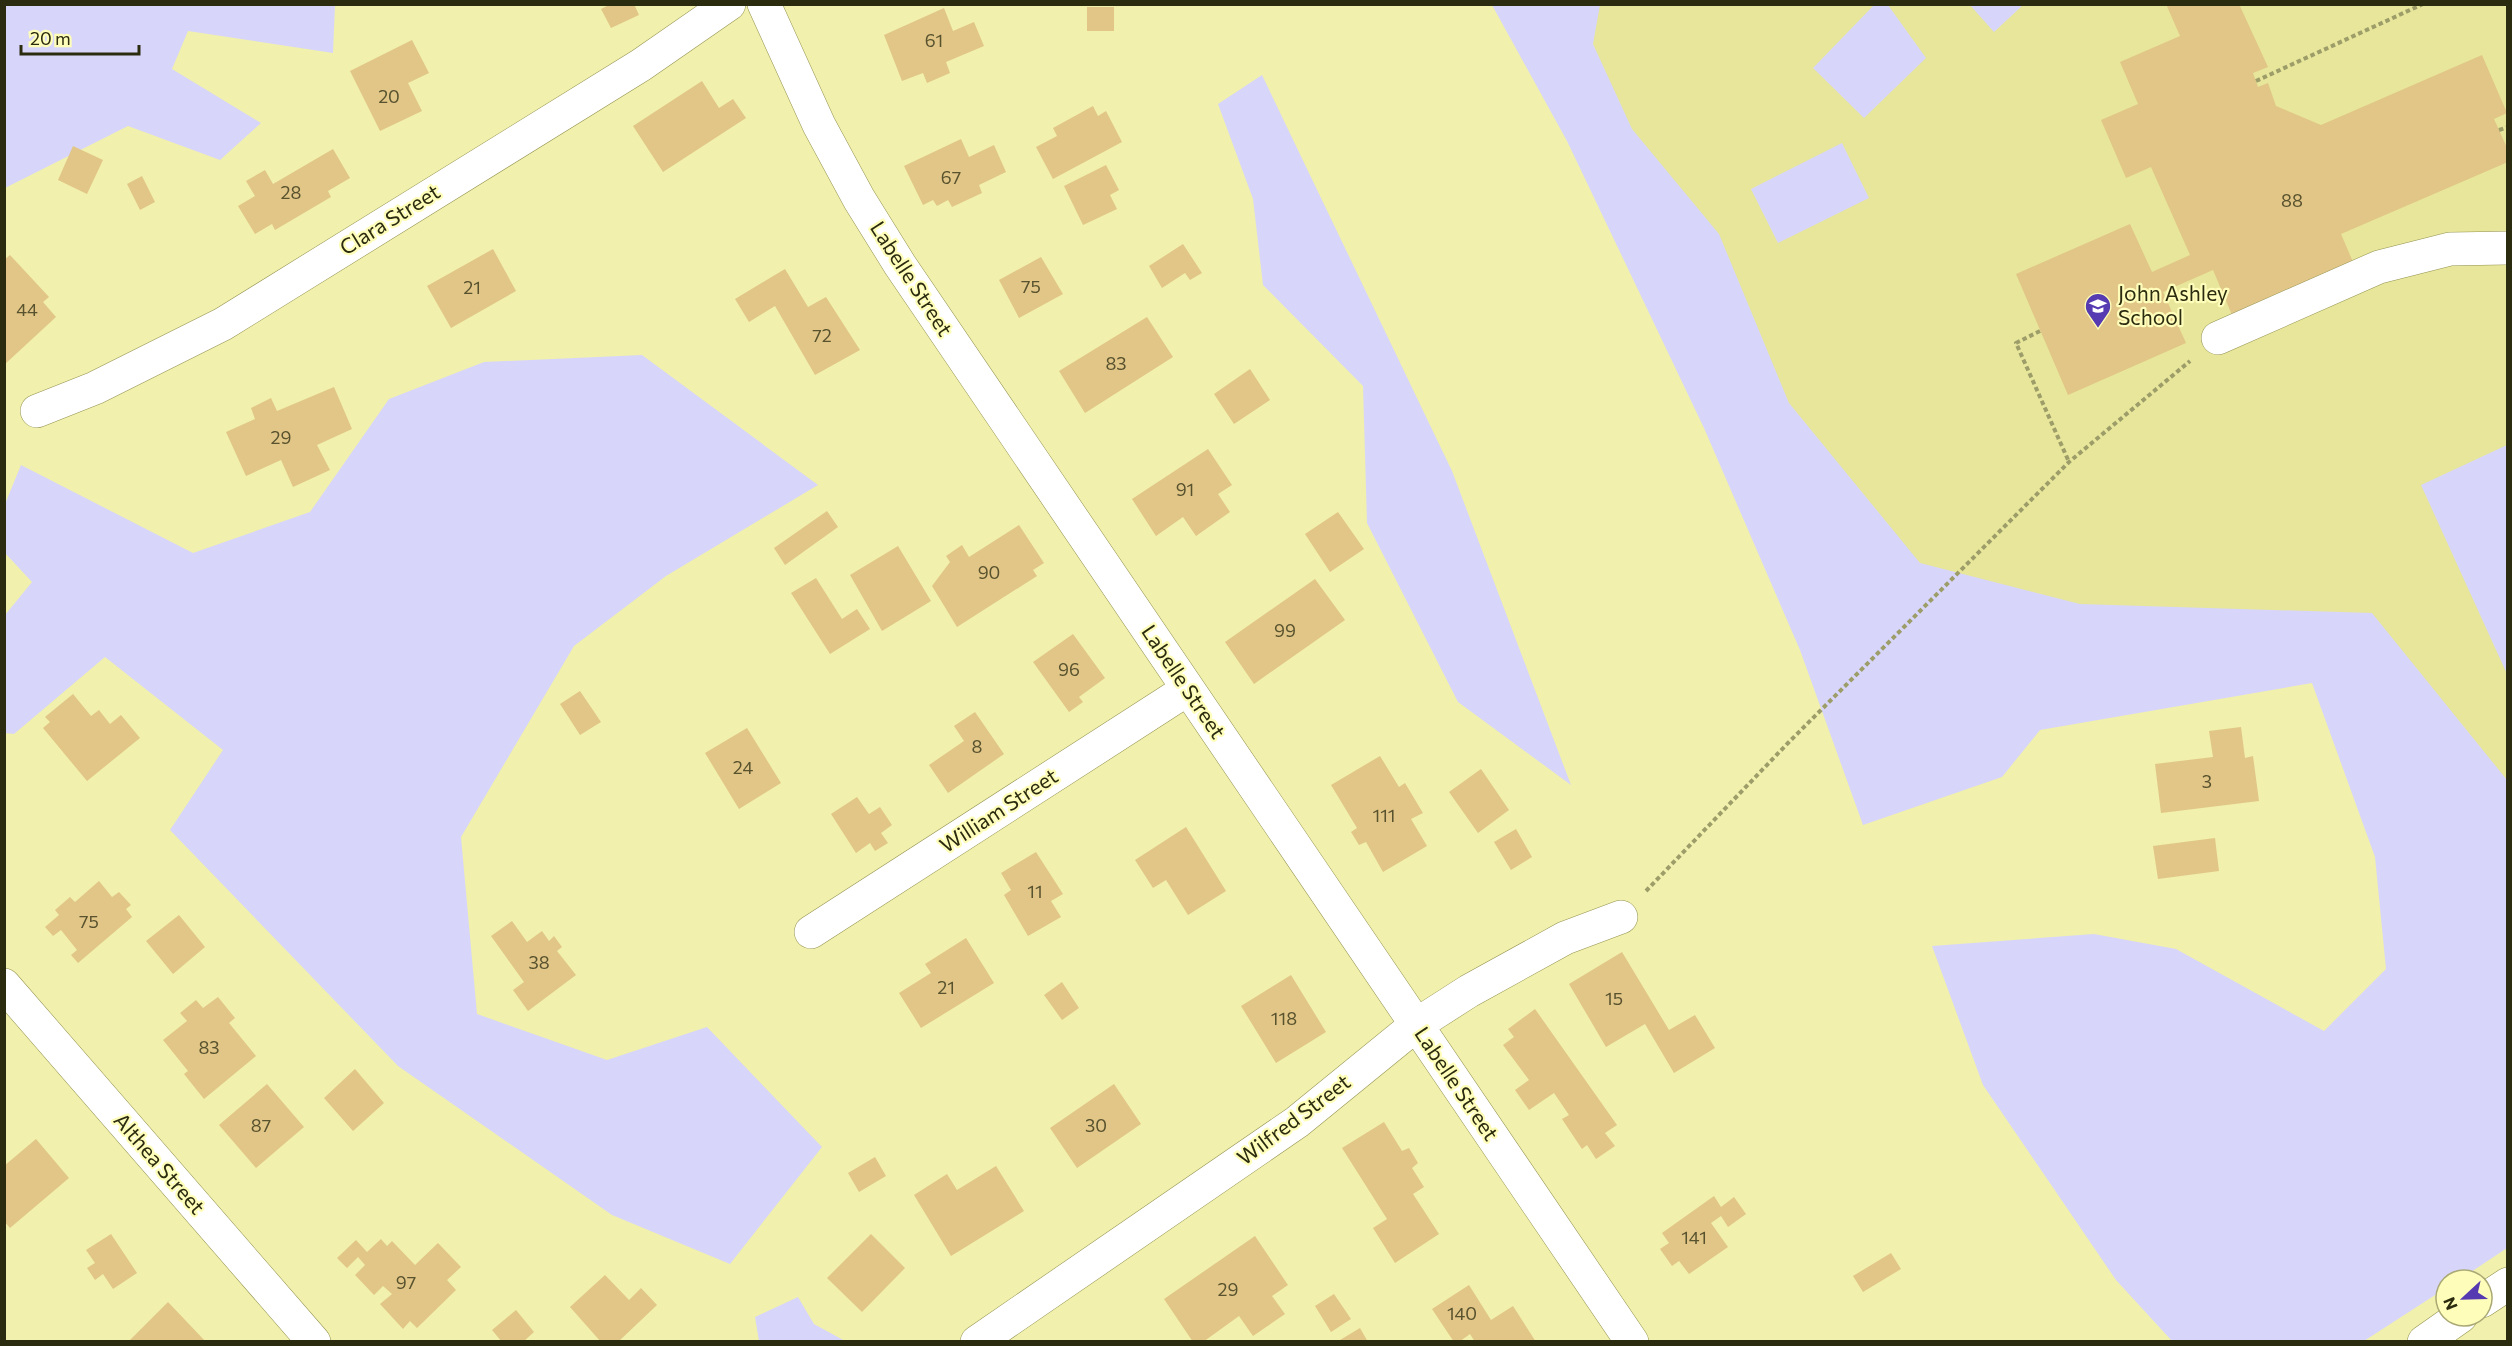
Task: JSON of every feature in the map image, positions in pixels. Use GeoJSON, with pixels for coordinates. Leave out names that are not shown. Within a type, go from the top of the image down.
{"type":"FeatureCollection","features":[{"type":"Feature","properties":{"kind":"street","name":"Clara Street"},"geometry":{"type":"LineString","coordinates":[[37,411],[95,388],[223,324],[641,65],[729,4]]}},
{"type":"Feature","properties":{"kind":"street","name":"Labelle Street"},"geometry":{"type":"LineString","coordinates":[[764,4],[819,125],[882,237],[1632,1341]]}},
{"type":"Feature","properties":{"kind":"street"},"geometry":{"type":"LineString","coordinates":[[2218,338],[2379,267],[2450,249],[2508,248]]}},
{"type":"Feature","properties":{"kind":"street","name":"William Street"},"geometry":{"type":"LineString","coordinates":[[811,932],[1188,689]]}},
{"type":"Feature","properties":{"kind":"street","name":"Wilfred Street"},"geometry":{"type":"LineString","coordinates":[[977,1341],[1297,1122],[1416,1025],[1469,991],[1564,938],[1621,917]]}},
{"type":"Feature","properties":{"kind":"street","name":"Althea Street"},"geometry":{"type":"LineString","coordinates":[[4,985],[314,1341]]}},
{"type":"Feature","properties":{"kind":"street"},"geometry":{"type":"LineString","coordinates":[[2494,1293],[2508,1284]]}},
{"type":"Feature","properties":{"kind":"street"},"geometry":{"type":"LineString","coordinates":[[2424,1341],[2443,1328]]}},
{"type":"Feature","properties":{"kind":"path"},"geometry":{"type":"LineString","coordinates":[[2256,81],[2423,4]]}},
{"type":"Feature","properties":{"kind":"path"},"geometry":{"type":"LineString","coordinates":[[2499,130],[2508,127]]}},
{"type":"Feature","properties":{"kind":"path"},"geometry":{"type":"LineString","coordinates":[[2040,332],[2016,343],[2069,462]]}},
{"type":"Feature","properties":{"kind":"path"},"geometry":{"type":"LineString","coordinates":[[1621,917],[1804,726],[2069,462],[2218,338]]}},
{"type":"Feature","properties":{"kind":"shaded area"},"geometry":{"type":"Polygon","coordinates":[[[5,5],[335,5],[333,53],[188,31],[172,69],[261,123],[220,160],[128,126],[5,188],[5,5]]]}},
{"type":"Feature","properties":{"kind":"shaded area"},"geometry":{"type":"Polygon","coordinates":[[[1492,5],[1600,5],[1593,44],[1632,129],[1719,234],[1789,403],[1920,563],[2080,604],[2372,613],[2507,780],[2507,1248],[2477,1268],[2434,1268],[2434,1296],[2364,1341],[2172,1341],[2116,1280],[1983,1085],[1932,946],[2094,934],[2176,949],[2324,1031],[2386,969],[2375,857],[2312,683],[2040,730],[2002,777],[1863,825],[1800,650],[1704,428],[1567,141],[1492,5]]]}},
{"type":"Feature","properties":{"kind":"shaded area","name":"John Ashley School"},"geometry":{"type":"Polygon","coordinates":[[[1531,5],[2507,5],[2507,859],[2355,654],[1865,693],[1531,5]]]}},
{"type":"Feature","properties":{"kind":"shaded area"},"geometry":{"type":"Polygon","coordinates":[[[1874,5],[1888,5],[1926,58],[1864,118],[1813,68],[1874,5]]]}},
{"type":"Feature","properties":{"kind":"shaded area"},"geometry":{"type":"Polygon","coordinates":[[[1970,5],[2023,5],[1994,32],[1970,5]]]}},
{"type":"Feature","properties":{"kind":"shaded area"},"geometry":{"type":"Polygon","coordinates":[[[1262,75],[1452,471],[1571,785],[1458,702],[1367,523],[1363,386],[1263,285],[1253,199],[1218,104],[1262,75]]]}},
{"type":"Feature","properties":{"kind":"shaded area"},"geometry":{"type":"Polygon","coordinates":[[[1842,143],[1869,198],[1778,243],[1751,189],[1842,143]]]}},
{"type":"Feature","properties":{"kind":"shaded area"},"geometry":{"type":"Polygon","coordinates":[[[642,355],[818,485],[666,576],[574,646],[461,837],[477,1014],[607,1060],[707,1027],[822,1147],[730,1264],[612,1215],[398,1066],[170,830],[223,750],[105,657],[14,734],[5,733],[5,615],[32,582],[5,553],[5,504],[21,465],[193,553],[310,512],[389,399],[484,362],[642,355]]]}},
{"type":"Feature","properties":{"kind":"shaded area"},"geometry":{"type":"Polygon","coordinates":[[[2507,445],[2507,674],[2421,485],[2507,445]]]}},
{"type":"Feature","properties":{"kind":"shaded area"},"geometry":{"type":"Polygon","coordinates":[[[798,1297],[814,1324],[845,1341],[759,1341],[755,1317],[798,1297]]]}},
{"type":"Feature","properties":{"kind":"building"},"geometry":{"type":"Polygon","coordinates":[[[611,4],[634,4],[639,15],[611,28],[601,9],[611,4]]]}},
{"type":"Feature","properties":{"kind":"building"},"geometry":{"type":"Polygon","coordinates":[[[2166,4],[2239,4],[2268,67],[2253,73],[2258,87],[2268,83],[2276,106],[2321,125],[2482,55],[2507,113],[2494,119],[2508,150],[2508,162],[2341,234],[2353,262],[2232,315],[2213,270],[2163,292],[2186,343],[2068,395],[2016,274],[2130,224],[2152,272],[2190,255],[2151,167],[2126,178],[2101,120],[2138,104],[2120,62],[2180,36],[2166,4]]]}},
{"type":"Feature","properties":{"kind":"building"},"geometry":{"type":"Polygon","coordinates":[[[1087,7],[1114,7],[1114,31],[1087,31],[1087,7]]]}},
{"type":"Feature","properties":{"kind":"building"},"geometry":{"type":"Polygon","coordinates":[[[944,8],[953,31],[974,22],[984,46],[946,62],[950,73],[927,83],[923,73],[902,81],[884,35],[944,8]]]}},
{"type":"Feature","properties":{"kind":"building"},"geometry":{"type":"Polygon","coordinates":[[[412,40],[429,73],[408,83],[422,111],[380,131],[350,71],[412,40]]]}},
{"type":"Feature","properties":{"kind":"building"},"geometry":{"type":"Polygon","coordinates":[[[702,81],[719,108],[733,99],[746,118],[663,172],[633,126],[702,81]]]}},
{"type":"Feature","properties":{"kind":"building"},"geometry":{"type":"Polygon","coordinates":[[[1093,106],[1098,116],[1106,111],[1122,142],[1053,179],[1036,147],[1057,136],[1053,128],[1093,106]]]}},
{"type":"Feature","properties":{"kind":"building"},"geometry":{"type":"Polygon","coordinates":[[[961,139],[969,157],[994,145],[1006,172],[979,185],[982,193],[952,207],[948,200],[937,206],[933,200],[923,205],[904,166],[961,139]]]}},
{"type":"Feature","properties":{"kind":"building"},"geometry":{"type":"Polygon","coordinates":[[[73,146],[103,160],[87,194],[58,180],[73,146]]]}},
{"type":"Feature","properties":{"kind":"building"},"geometry":{"type":"Polygon","coordinates":[[[333,149],[350,178],[328,191],[331,197],[275,230],[272,224],[255,234],[238,206],[255,196],[246,181],[265,170],[273,184],[333,149]]]}},
{"type":"Feature","properties":{"kind":"building"},"geometry":{"type":"Polygon","coordinates":[[[1106,165],[1119,190],[1110,195],[1117,209],[1083,225],[1064,186],[1106,165]]]}},
{"type":"Feature","properties":{"kind":"building"},"geometry":{"type":"Polygon","coordinates":[[[142,176],[155,202],[140,210],[127,184],[142,176]]]}},
{"type":"Feature","properties":{"kind":"building"},"geometry":{"type":"Polygon","coordinates":[[[1183,244],[1202,273],[1190,280],[1185,273],[1162,288],[1149,266],[1183,244]]]}},
{"type":"Feature","properties":{"kind":"building"},"geometry":{"type":"Polygon","coordinates":[[[493,249],[516,291],[451,328],[427,286],[493,249]]]}},
{"type":"Feature","properties":{"kind":"building"},"geometry":{"type":"Polygon","coordinates":[[[10,255],[49,297],[43,302],[56,317],[4,365],[4,260],[10,255]]]}},
{"type":"Feature","properties":{"kind":"building"},"geometry":{"type":"Polygon","coordinates":[[[1041,257],[1063,294],[1019,318],[999,280],[1041,257]]]}},
{"type":"Feature","properties":{"kind":"building"},"geometry":{"type":"Polygon","coordinates":[[[785,269],[808,307],[826,297],[860,350],[815,375],[775,306],[749,322],[735,299],[785,269]]]}},
{"type":"Feature","properties":{"kind":"building"},"geometry":{"type":"Polygon","coordinates":[[[1147,317],[1173,357],[1085,413],[1059,371],[1147,317]]]}},
{"type":"Feature","properties":{"kind":"building"},"geometry":{"type":"Polygon","coordinates":[[[1250,369],[1270,400],[1234,424],[1214,394],[1250,369]]]}},
{"type":"Feature","properties":{"kind":"building"},"geometry":{"type":"Polygon","coordinates":[[[334,387],[352,429],[317,445],[330,470],[293,487],[281,460],[246,476],[226,432],[255,419],[251,408],[271,398],[277,411],[334,387]]]}},
{"type":"Feature","properties":{"kind":"building"},"geometry":{"type":"Polygon","coordinates":[[[1208,449],[1232,485],[1218,494],[1230,512],[1196,536],[1183,517],[1156,536],[1132,499],[1208,449]]]}},
{"type":"Feature","properties":{"kind":"building"},"geometry":{"type":"Polygon","coordinates":[[[827,511],[838,527],[785,565],[774,548],[827,511]]]}},
{"type":"Feature","properties":{"kind":"building"},"geometry":{"type":"Polygon","coordinates":[[[1338,512],[1364,549],[1330,572],[1305,534],[1338,512]]]}},
{"type":"Feature","properties":{"kind":"building"},"geometry":{"type":"Polygon","coordinates":[[[1019,525],[1044,563],[1033,570],[1037,576],[957,627],[932,586],[950,562],[946,556],[962,545],[969,557],[1019,525]]]}},
{"type":"Feature","properties":{"kind":"building"},"geometry":{"type":"Polygon","coordinates":[[[898,546],[931,601],[882,631],[850,575],[898,546]]]}},
{"type":"Feature","properties":{"kind":"building"},"geometry":{"type":"Polygon","coordinates":[[[816,578],[842,619],[857,609],[870,629],[830,654],[791,593],[816,578]]]}},
{"type":"Feature","properties":{"kind":"building"},"geometry":{"type":"Polygon","coordinates":[[[1315,579],[1345,620],[1254,684],[1225,642],[1315,579]]]}},
{"type":"Feature","properties":{"kind":"building"},"geometry":{"type":"Polygon","coordinates":[[[1073,634],[1105,678],[1079,697],[1083,702],[1069,712],[1033,662],[1073,634]]]}},
{"type":"Feature","properties":{"kind":"building"},"geometry":{"type":"Polygon","coordinates":[[[580,691],[601,722],[580,735],[560,704],[580,691]]]}},
{"type":"Feature","properties":{"kind":"building"},"geometry":{"type":"Polygon","coordinates":[[[73,694],[91,716],[99,710],[110,724],[121,715],[140,738],[87,781],[43,728],[50,722],[45,717],[73,694]]]}},
{"type":"Feature","properties":{"kind":"building"},"geometry":{"type":"Polygon","coordinates":[[[975,712],[1004,754],[948,793],[929,765],[964,741],[954,726],[975,712]]]}},
{"type":"Feature","properties":{"kind":"building"},"geometry":{"type":"Polygon","coordinates":[[[2241,727],[2245,758],[2253,756],[2259,801],[2161,813],[2155,764],[2213,757],[2209,731],[2241,727]]]}},
{"type":"Feature","properties":{"kind":"building"},"geometry":{"type":"Polygon","coordinates":[[[747,728],[781,783],[739,809],[705,753],[747,728]]]}},
{"type":"Feature","properties":{"kind":"building"},"geometry":{"type":"Polygon","coordinates":[[[1380,756],[1399,787],[1405,783],[1423,813],[1411,819],[1427,846],[1383,872],[1366,842],[1359,845],[1351,832],[1357,828],[1331,785],[1380,756]]]}},
{"type":"Feature","properties":{"kind":"building"},"geometry":{"type":"Polygon","coordinates":[[[1481,769],[1509,810],[1478,833],[1449,792],[1481,769]]]}},
{"type":"Feature","properties":{"kind":"building"},"geometry":{"type":"Polygon","coordinates":[[[857,797],[869,814],[880,807],[892,825],[881,833],[888,843],[875,851],[870,843],[856,853],[831,814],[857,797]]]}},
{"type":"Feature","properties":{"kind":"building"},"geometry":{"type":"Polygon","coordinates":[[[1186,827],[1226,891],[1188,915],[1166,880],[1153,888],[1135,860],[1186,827]]]}},
{"type":"Feature","properties":{"kind":"building"},"geometry":{"type":"Polygon","coordinates":[[[1516,829],[1532,857],[1511,870],[1494,842],[1516,829]]]}},
{"type":"Feature","properties":{"kind":"building"},"geometry":{"type":"Polygon","coordinates":[[[2215,838],[2219,871],[2158,879],[2153,846],[2215,838]]]}},
{"type":"Feature","properties":{"kind":"building"},"geometry":{"type":"Polygon","coordinates":[[[1036,852],[1063,894],[1051,901],[1061,917],[1028,936],[1004,895],[1011,890],[1001,873],[1036,852]]]}},
{"type":"Feature","properties":{"kind":"building"},"geometry":{"type":"Polygon","coordinates":[[[99,881],[112,897],[119,892],[131,905],[126,909],[132,917],[78,963],[71,955],[77,950],[61,930],[53,936],[45,927],[59,915],[55,910],[70,897],[75,902],[99,881]]]}},
{"type":"Feature","properties":{"kind":"building"},"geometry":{"type":"Polygon","coordinates":[[[179,915],[205,947],[173,974],[146,941],[179,915]]]}},
{"type":"Feature","properties":{"kind":"building"},"geometry":{"type":"Polygon","coordinates":[[[512,921],[527,942],[542,931],[549,941],[554,936],[562,947],[557,951],[576,975],[528,1011],[513,990],[524,982],[491,936],[512,921]]]}},
{"type":"Feature","properties":{"kind":"building"},"geometry":{"type":"Polygon","coordinates":[[[966,938],[994,983],[921,1028],[899,993],[931,973],[925,964],[966,938]]]}},
{"type":"Feature","properties":{"kind":"building"},"geometry":{"type":"Polygon","coordinates":[[[1622,952],[1669,1030],[1695,1015],[1715,1048],[1674,1073],[1645,1024],[1606,1047],[1569,984],[1622,952]]]}},
{"type":"Feature","properties":{"kind":"building"},"geometry":{"type":"Polygon","coordinates":[[[1291,975],[1326,1032],[1276,1063],[1241,1006],[1291,975]]]}},
{"type":"Feature","properties":{"kind":"building"},"geometry":{"type":"Polygon","coordinates":[[[1062,982],[1079,1008],[1062,1020],[1044,995],[1062,982]]]}},
{"type":"Feature","properties":{"kind":"building"},"geometry":{"type":"Polygon","coordinates":[[[218,997],[235,1018],[229,1023],[256,1056],[204,1099],[184,1074],[188,1071],[163,1040],[187,1021],[180,1013],[196,1000],[203,1008],[218,997]]]}},
{"type":"Feature","properties":{"kind":"building"},"geometry":{"type":"Polygon","coordinates":[[[1535,1009],[1617,1125],[1605,1133],[1615,1146],[1596,1159],[1587,1145],[1582,1149],[1562,1119],[1569,1115],[1554,1093],[1529,1110],[1515,1090],[1529,1080],[1503,1045],[1514,1037],[1508,1029],[1535,1009]]]}},
{"type":"Feature","properties":{"kind":"building"},"geometry":{"type":"Polygon","coordinates":[[[355,1069],[384,1103],[353,1131],[324,1098],[355,1069]]]}},
{"type":"Feature","properties":{"kind":"building"},"geometry":{"type":"Polygon","coordinates":[[[267,1084],[304,1127],[256,1168],[219,1125],[267,1084]]]}},
{"type":"Feature","properties":{"kind":"building"},"geometry":{"type":"Polygon","coordinates":[[[1114,1084],[1141,1124],[1077,1168],[1050,1128],[1114,1084]]]}},
{"type":"Feature","properties":{"kind":"building"},"geometry":{"type":"Polygon","coordinates":[[[1384,1122],[1402,1151],[1409,1148],[1418,1163],[1412,1168],[1424,1187],[1413,1194],[1439,1234],[1395,1263],[1373,1228],[1387,1219],[1342,1148],[1384,1122]]]}},
{"type":"Feature","properties":{"kind":"building"},"geometry":{"type":"Polygon","coordinates":[[[36,1139],[69,1178],[10,1228],[4,1221],[4,1166],[36,1139]]]}},
{"type":"Feature","properties":{"kind":"building"},"geometry":{"type":"Polygon","coordinates":[[[875,1157],[886,1176],[859,1192],[848,1173],[875,1157]]]}},
{"type":"Feature","properties":{"kind":"building"},"geometry":{"type":"Polygon","coordinates":[[[996,1166],[1024,1211],[951,1256],[914,1195],[947,1174],[957,1190],[996,1166]]]}},
{"type":"Feature","properties":{"kind":"building"},"geometry":{"type":"Polygon","coordinates":[[[1714,1196],[1721,1207],[1734,1197],[1746,1214],[1728,1227],[1721,1216],[1711,1223],[1728,1247],[1689,1274],[1679,1261],[1672,1266],[1660,1249],[1669,1243],[1662,1233],[1714,1196]]]}},
{"type":"Feature","properties":{"kind":"building"},"geometry":{"type":"Polygon","coordinates":[[[111,1234],[137,1273],[113,1289],[103,1274],[95,1280],[87,1268],[95,1263],[86,1250],[111,1234]]]}},
{"type":"Feature","properties":{"kind":"building"},"geometry":{"type":"Polygon","coordinates":[[[871,1234],[905,1268],[862,1312],[827,1278],[871,1234]]]}},
{"type":"Feature","properties":{"kind":"building"},"geometry":{"type":"Polygon","coordinates":[[[1255,1236],[1288,1285],[1272,1296],[1285,1314],[1253,1336],[1239,1316],[1203,1342],[1193,1342],[1164,1299],[1255,1236]]]}},
{"type":"Feature","properties":{"kind":"building"},"geometry":{"type":"Polygon","coordinates":[[[381,1239],[387,1246],[392,1241],[415,1265],[438,1243],[461,1267],[447,1280],[456,1290],[417,1328],[410,1321],[403,1329],[380,1304],[392,1294],[383,1286],[374,1295],[355,1275],[365,1265],[358,1257],[347,1268],[337,1258],[356,1240],[367,1252],[381,1239]]]}},
{"type":"Feature","properties":{"kind":"building"},"geometry":{"type":"Polygon","coordinates":[[[1891,1253],[1901,1269],[1863,1292],[1853,1276],[1891,1253]]]}},
{"type":"Feature","properties":{"kind":"building"},"geometry":{"type":"Polygon","coordinates":[[[605,1275],[629,1300],[641,1288],[657,1305],[618,1342],[601,1342],[570,1307],[605,1275]]]}},
{"type":"Feature","properties":{"kind":"building"},"geometry":{"type":"Polygon","coordinates":[[[1469,1285],[1491,1320],[1513,1306],[1536,1342],[1475,1342],[1470,1334],[1459,1342],[1454,1342],[1432,1309],[1469,1285]]]}},
{"type":"Feature","properties":{"kind":"building"},"geometry":{"type":"Polygon","coordinates":[[[1334,1294],[1351,1319],[1331,1332],[1315,1306],[1334,1294]]]}},
{"type":"Feature","properties":{"kind":"building"},"geometry":{"type":"Polygon","coordinates":[[[168,1302],[206,1342],[128,1342],[168,1302]]]}},
{"type":"Feature","properties":{"kind":"building"},"geometry":{"type":"Polygon","coordinates":[[[516,1310],[534,1332],[523,1342],[502,1342],[492,1330],[516,1310]]]}},
{"type":"Feature","properties":{"kind":"building"},"geometry":{"type":"Polygon","coordinates":[[[1360,1328],[1368,1342],[1341,1342],[1340,1340],[1360,1328]]]}},
{"type":"Feature","properties":{"kind":"place","name":"John Ashley School"},"geometry":{"type":"Point","coordinates":[2098,329]}}]}
